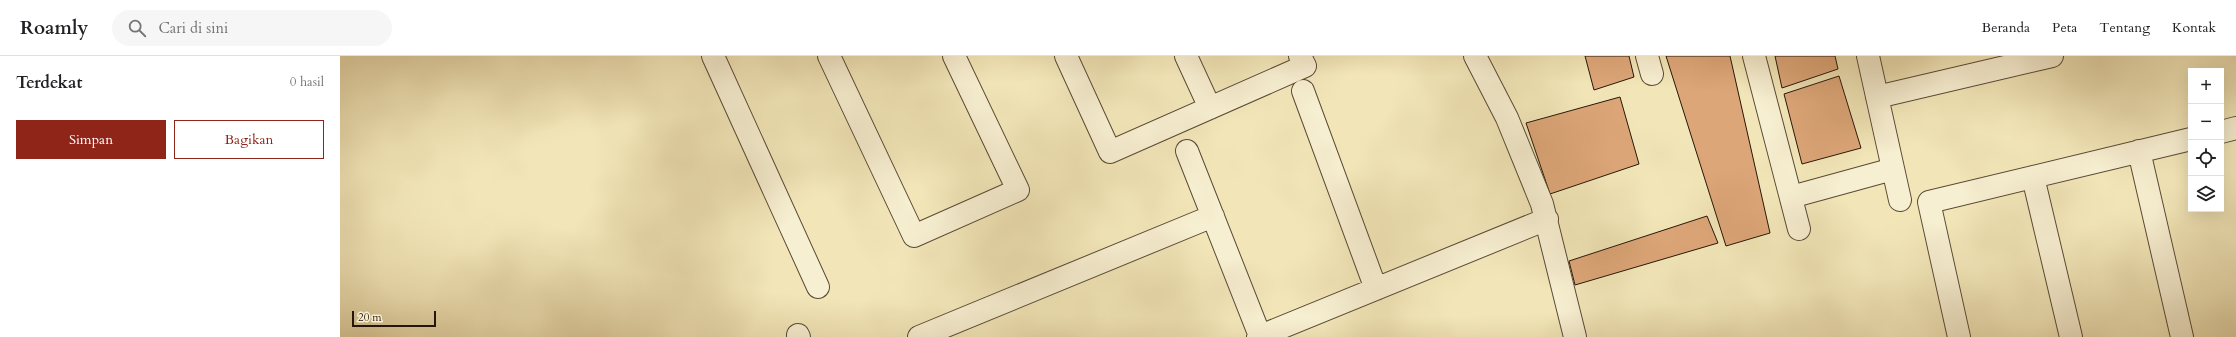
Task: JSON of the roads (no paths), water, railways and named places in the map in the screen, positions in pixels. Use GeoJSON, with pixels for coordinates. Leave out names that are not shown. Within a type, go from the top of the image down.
{"type":"FeatureCollection","features":[{"type":"Feature","properties":{"kind":"street"},"geometry":{"type":"LineString","coordinates":[[713,56],[818,287]]}},
{"type":"Feature","properties":{"kind":"street"},"geometry":{"type":"LineString","coordinates":[[829,56],[914,236],[1018,190],[954,56]]}},
{"type":"Feature","properties":{"kind":"street"},"geometry":{"type":"LineString","coordinates":[[1066,56],[1110,152],[1305,66],[1300,56]]}},
{"type":"Feature","properties":{"kind":"street"},"geometry":{"type":"LineString","coordinates":[[1186,56],[1210,108]]}},
{"type":"Feature","properties":{"kind":"street"},"geometry":{"type":"LineString","coordinates":[[1475,56],[1507,118],[1547,219],[1559,278],[1575,337]]}},
{"type":"Feature","properties":{"kind":"street"},"geometry":{"type":"LineString","coordinates":[[1754,56],[1799,229]]}},
{"type":"Feature","properties":{"kind":"street"},"geometry":{"type":"LineString","coordinates":[[1868,56],[1900,200]]}},
{"type":"Feature","properties":{"kind":"street"},"geometry":{"type":"LineString","coordinates":[[1877,97],[2052,56]]}},
{"type":"Feature","properties":{"kind":"street"},"geometry":{"type":"LineString","coordinates":[[1303,91],[1376,289]]}},
{"type":"Feature","properties":{"kind":"street"},"geometry":{"type":"LineString","coordinates":[[2224,131],[2236,128]]}},
{"type":"Feature","properties":{"kind":"street"},"geometry":{"type":"LineString","coordinates":[[1959,337],[1929,202],[2188,140]]}},
{"type":"Feature","properties":{"kind":"street"},"geometry":{"type":"LineString","coordinates":[[2139,151],[2182,337]]}},
{"type":"Feature","properties":{"kind":"street"},"geometry":{"type":"LineString","coordinates":[[1187,152],[1259,336],[1547,219]]}},
{"type":"Feature","properties":{"kind":"street"},"geometry":{"type":"LineString","coordinates":[[1791,197],[1893,169]]}},
{"type":"Feature","properties":{"kind":"street"},"geometry":{"type":"LineString","coordinates":[[2034,177],[2071,337]]}},
{"type":"Feature","properties":{"kind":"street"},"geometry":{"type":"LineString","coordinates":[[919,337],[1213,216]]}}]}
